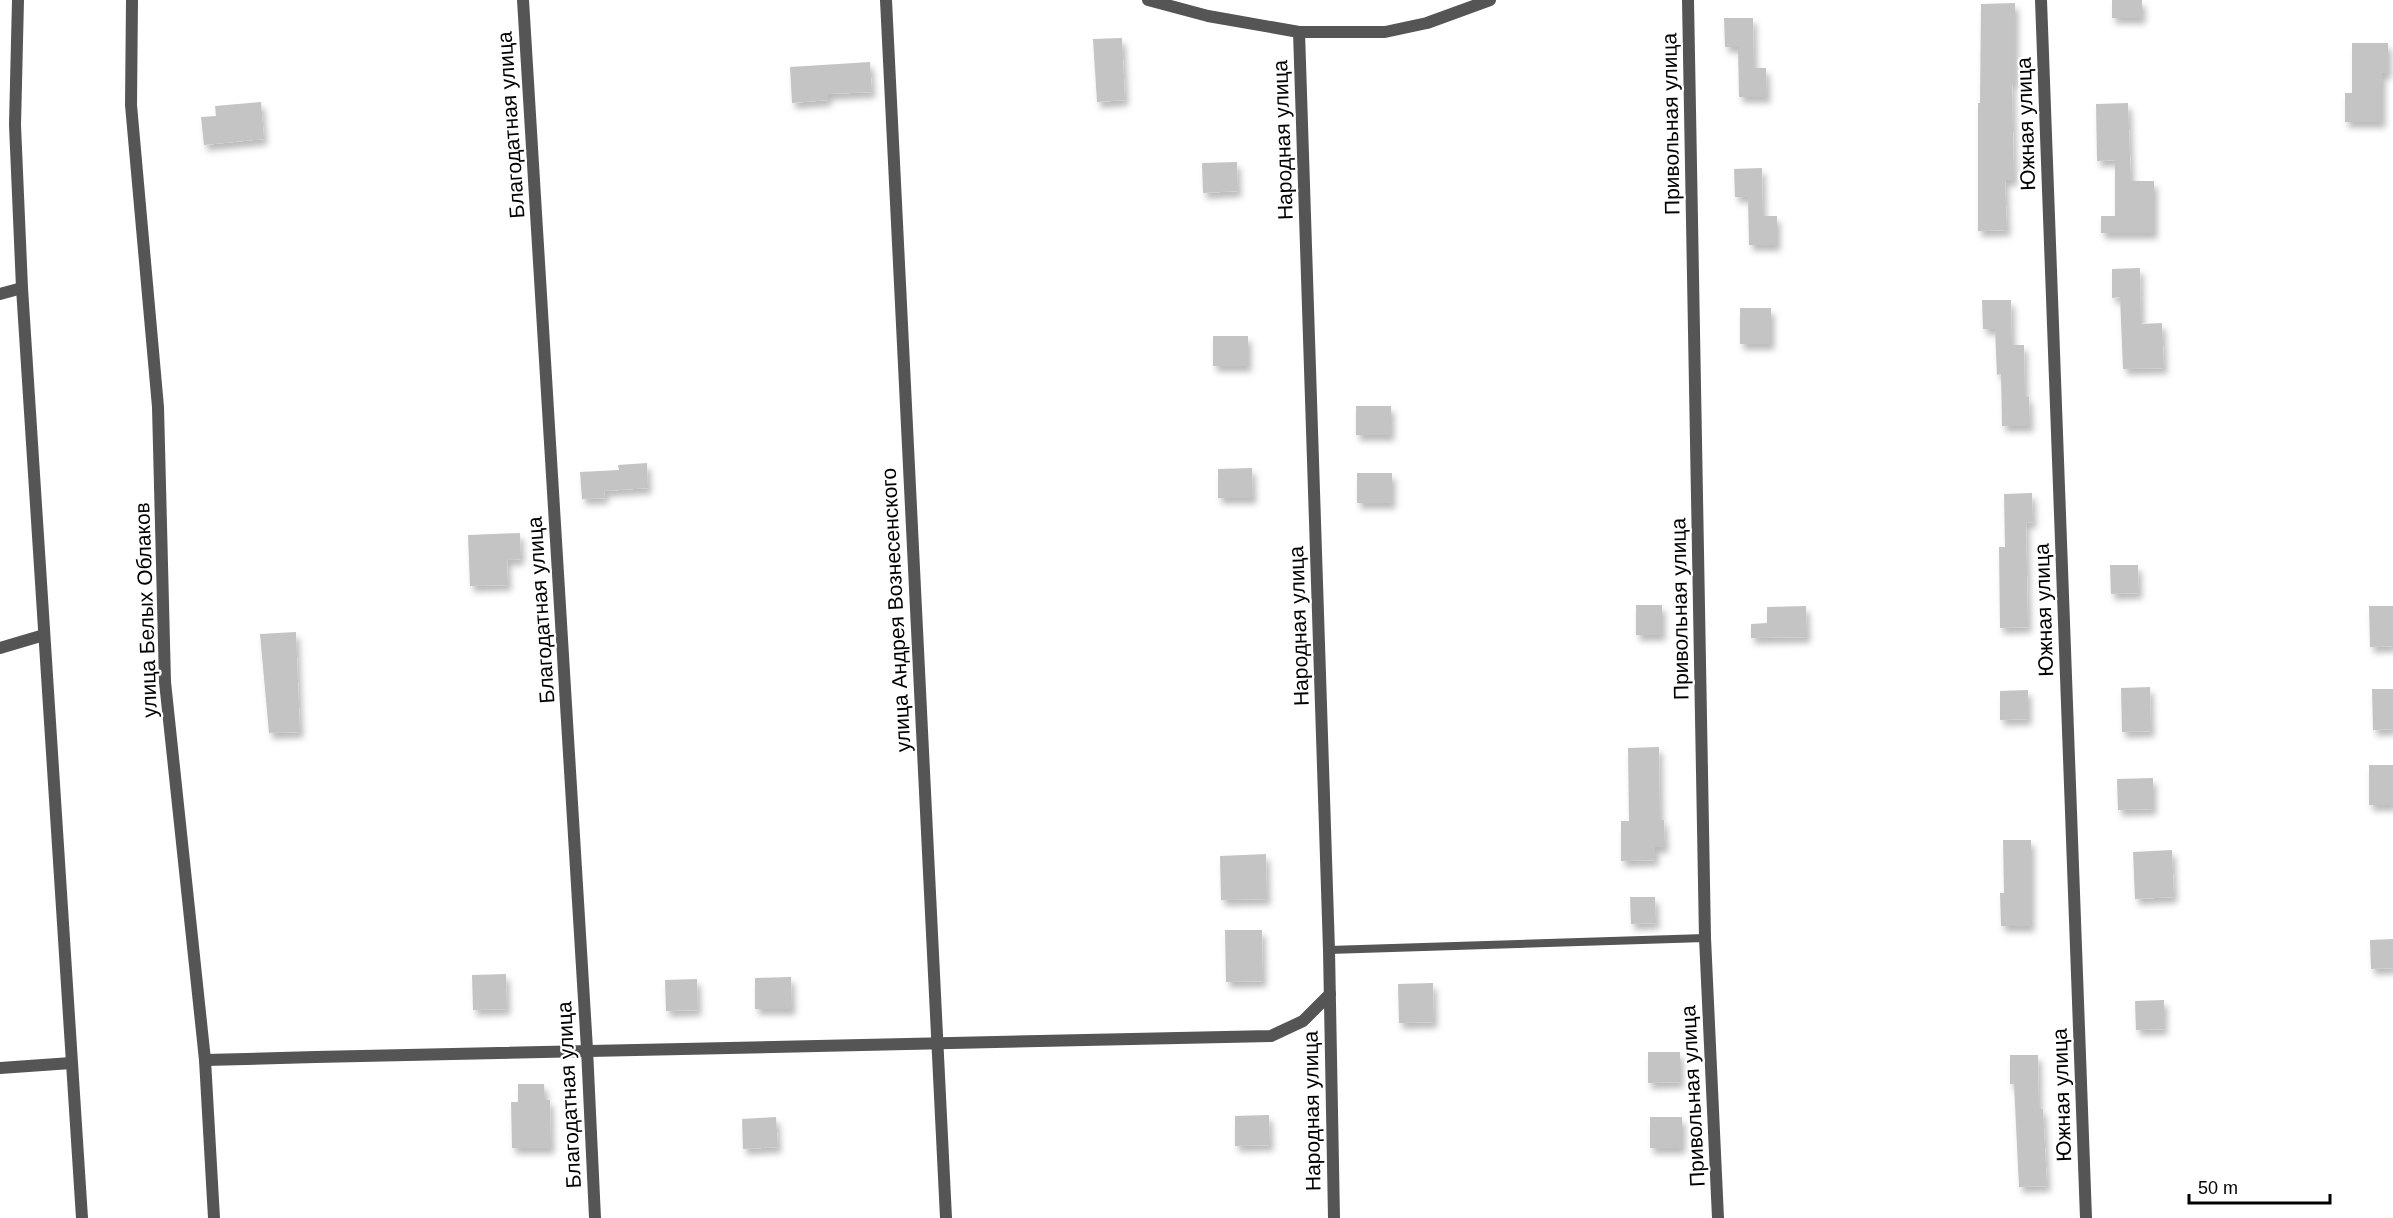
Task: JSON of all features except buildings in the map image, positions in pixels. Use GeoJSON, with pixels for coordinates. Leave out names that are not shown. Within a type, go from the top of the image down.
{"type":"FeatureCollection","features":[{"type":"Feature","properties":{"kind":"street"},"geometry":{"type":"LineString","coordinates":[[18,0],[15,125],[22,288],[81,1218]]}},
{"type":"Feature","properties":{"kind":"street","name":"улица Белых Облаков"},"geometry":{"type":"LineString","coordinates":[[132,0],[131,105],[159,407],[165,682],[205,1060],[214,1218]]}},
{"type":"Feature","properties":{"kind":"street","name":"Благодатная улица"},"geometry":{"type":"LineString","coordinates":[[523,0],[587,1049],[595,1218]]}},
{"type":"Feature","properties":{"kind":"street","name":"улица Андрея Вознесенского"},"geometry":{"type":"LineString","coordinates":[[886,0],[946,1218]]}},
{"type":"Feature","properties":{"kind":"street"},"geometry":{"type":"LineString","coordinates":[[1148,0],[1208,16],[1299,32],[1385,32],[1427,23],[1490,0]]}},
{"type":"Feature","properties":{"kind":"street","name":"Привольная улица"},"geometry":{"type":"LineString","coordinates":[[1688,0],[1705,938],[1718,1218]]}},
{"type":"Feature","properties":{"kind":"street","name":"Южная улица"},"geometry":{"type":"LineString","coordinates":[[2041,0],[2086,1218]]}},
{"type":"Feature","properties":{"kind":"street","name":"Народная улица"},"geometry":{"type":"LineString","coordinates":[[1299,32],[1329,950],[1334,1218]]}},
{"type":"Feature","properties":{"kind":"street"},"geometry":{"type":"LineString","coordinates":[[0,294],[22,288]]}},
{"type":"Feature","properties":{"kind":"street"},"geometry":{"type":"LineString","coordinates":[[0,648],[44,635]]}},
{"type":"Feature","properties":{"kind":"street"},"geometry":{"type":"LineString","coordinates":[[205,1060],[587,1049],[1270,1036],[1303,1021],[1330,994]]}},
{"type":"Feature","properties":{"kind":"street"},"geometry":{"type":"LineString","coordinates":[[0,1068],[71,1063]]}},
{"type":"Feature","properties":{"kind":"lane"},"geometry":{"type":"LineString","coordinates":[[1329,950],[1705,938]]}}]}
